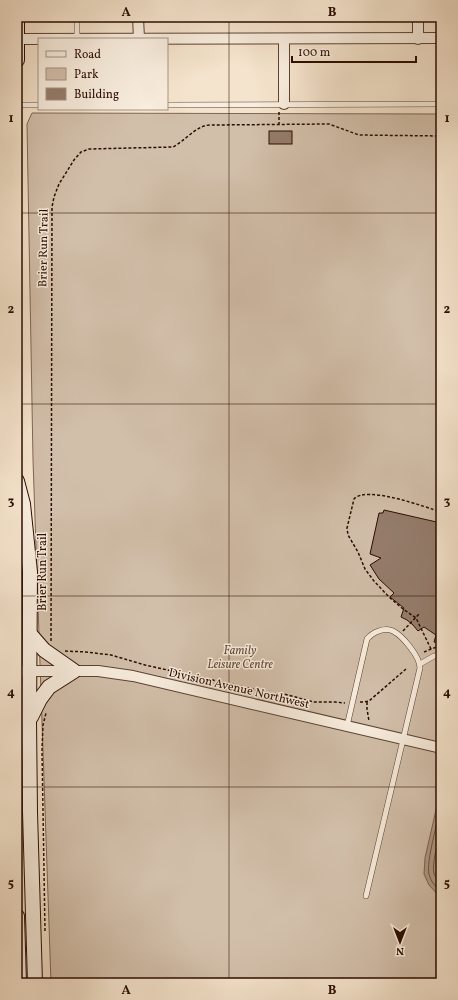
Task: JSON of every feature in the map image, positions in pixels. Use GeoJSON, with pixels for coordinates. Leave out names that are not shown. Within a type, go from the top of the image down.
{"type":"FeatureCollection","features":[{"type":"Feature","properties":{"kind":"main road"},"geometry":{"type":"LineString","coordinates":[[17,17],[17,60]]}},
{"type":"Feature","properties":{"kind":"main road"},"geometry":{"type":"LineString","coordinates":[[17,481],[23,504],[30,572],[30,634],[23,671],[29,721],[34,983]]}},
{"type":"Feature","properties":{"kind":"main road"},"geometry":{"type":"LineString","coordinates":[[29,721],[40,699],[49,687],[74,671],[44,650],[30,634]]}},
{"type":"Feature","properties":{"kind":"main road"},"geometry":{"type":"LineString","coordinates":[[17,916],[19,981]]}},
{"type":"Feature","properties":{"kind":"street"},"geometry":{"type":"LineString","coordinates":[[138,17],[139,38]]}},
{"type":"Feature","properties":{"kind":"street"},"geometry":{"type":"LineString","coordinates":[[418,17],[418,38]]}},
{"type":"Feature","properties":{"kind":"street"},"geometry":{"type":"LineString","coordinates":[[168,39],[441,38]]}},
{"type":"Feature","properties":{"kind":"street"},"geometry":{"type":"LineString","coordinates":[[17,39],[38,39]]}},
{"type":"Feature","properties":{"kind":"street"},"geometry":{"type":"LineString","coordinates":[[281,104],[284,39]]}},
{"type":"Feature","properties":{"kind":"street","name":"Division Avenue Northwest"},"geometry":{"type":"LineString","coordinates":[[23,671],[98,671],[133,676],[441,748]]}},
{"type":"Feature","properties":{"kind":"lane"},"geometry":{"type":"LineString","coordinates":[[77,17],[77,38]]}},
{"type":"Feature","properties":{"kind":"lane"},"geometry":{"type":"LineString","coordinates":[[168,105],[441,104]]}},
{"type":"Feature","properties":{"kind":"lane"},"geometry":{"type":"LineString","coordinates":[[17,105],[38,105]]}},
{"type":"Feature","properties":{"kind":"lane"},"geometry":{"type":"LineString","coordinates":[[347,726],[367,639],[375,632],[381,630],[392,630],[410,647],[420,664],[420,668],[366,896]]}},
{"type":"Feature","properties":{"kind":"lane"},"geometry":{"type":"LineString","coordinates":[[420,664],[434,656],[441,655]]}},
{"type":"Feature","properties":{"kind":"path"},"geometry":{"type":"LineString","coordinates":[[279,124],[281,104]]}},
{"type":"Feature","properties":{"kind":"path","name":"Brier Run Trail"},"geometry":{"type":"LineString","coordinates":[[50,644],[52,207],[59,184],[74,160],[81,152],[89,149],[173,147],[195,131],[204,126],[214,124],[329,124],[359,135],[441,136]]}},
{"type":"Feature","properties":{"kind":"path"},"geometry":{"type":"LineString","coordinates":[[431,649],[416,618],[389,597],[365,569],[358,552],[348,535],[347,528],[355,497],[370,494],[388,496],[441,512]]}},
{"type":"Feature","properties":{"kind":"path"},"geometry":{"type":"LineString","coordinates":[[399,636],[419,614]]}},
{"type":"Feature","properties":{"kind":"path"},"geometry":{"type":"LineString","coordinates":[[424,652],[438,647],[439,643]]}},
{"type":"Feature","properties":{"kind":"path"},"geometry":{"type":"LineString","coordinates":[[63,651],[111,655],[145,665],[270,694],[280,693],[314,702],[347,703]]}},
{"type":"Feature","properties":{"kind":"path"},"geometry":{"type":"LineString","coordinates":[[359,702],[369,701],[406,669]]}},
{"type":"Feature","properties":{"kind":"path"},"geometry":{"type":"LineString","coordinates":[[367,702],[369,721]]}},
{"type":"Feature","properties":{"kind":"path"},"geometry":{"type":"LineString","coordinates":[[46,933],[42,750],[43,725],[47,709]]}},
{"type":"Feature","properties":{"kind":"green space","name":"Family Leisure Centre"},"geometry":{"type":"Polygon","coordinates":[[[32,113],[441,114],[441,983],[51,983],[33,460],[27,124],[32,113]]]}},
{"type":"Feature","properties":{"kind":"water"},"geometry":{"type":"Polygon","coordinates":[[[441,788],[441,897],[429,885],[424,874],[425,858],[441,788]]]}},
{"type":"Feature","properties":{"kind":"building"},"geometry":{"type":"Polygon","coordinates":[[[269,131],[292,131],[292,144],[269,144],[269,131]]]}},
{"type":"Feature","properties":{"kind":"building"},"geometry":{"type":"Polygon","coordinates":[[[384,510],[441,523],[441,644],[434,642],[436,635],[424,627],[418,631],[407,620],[401,617],[404,608],[390,597],[394,593],[379,579],[370,565],[381,558],[370,554],[379,513],[383,513],[384,510]]]}}]}
